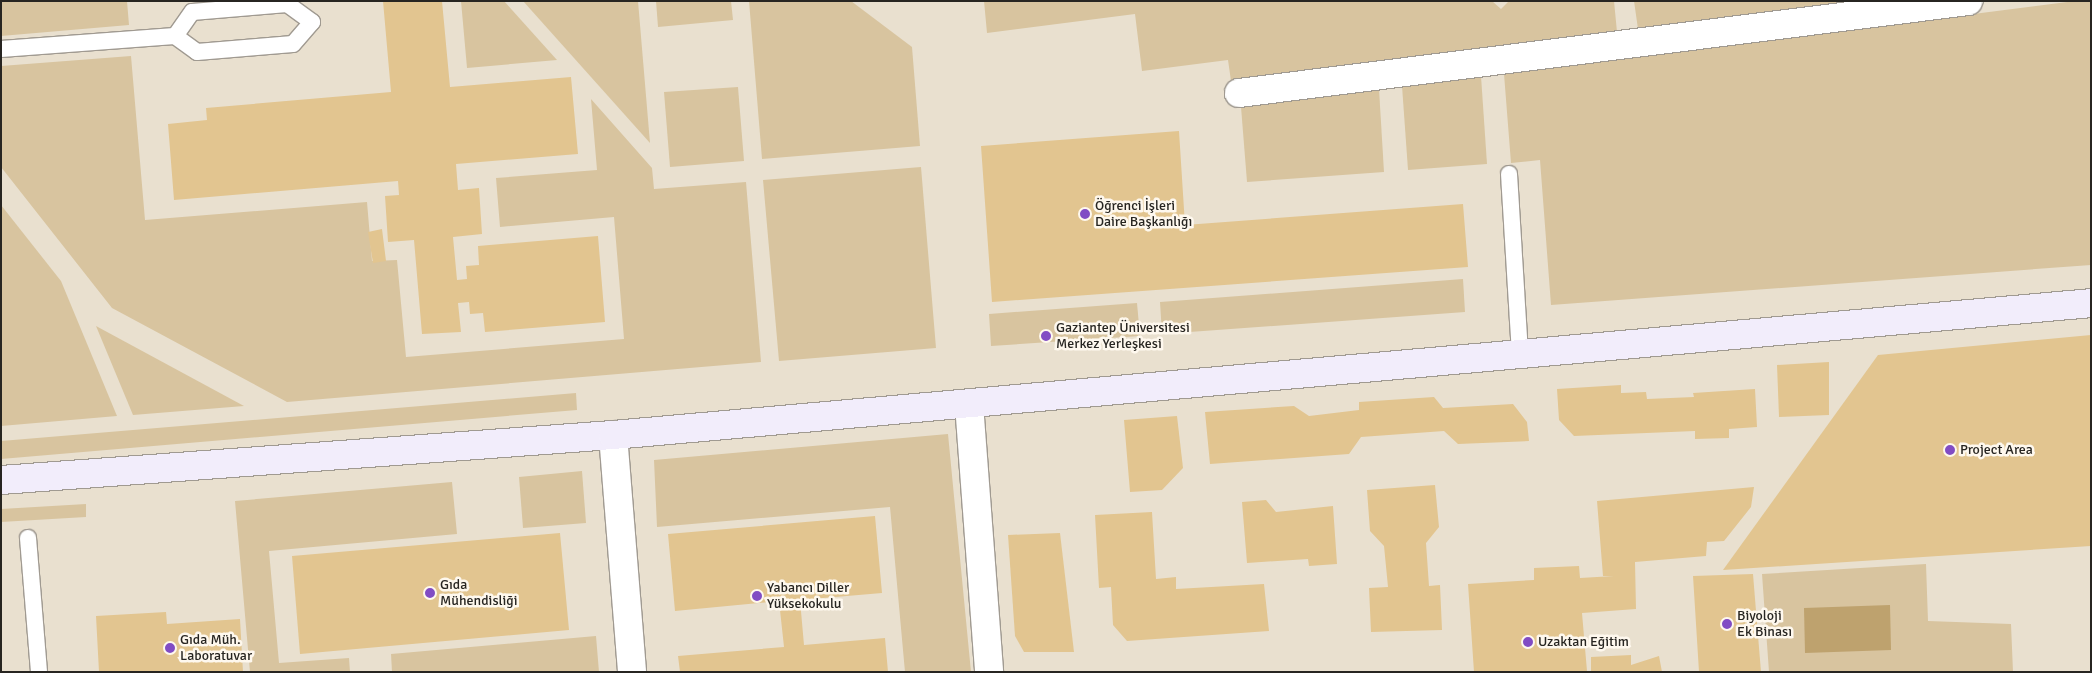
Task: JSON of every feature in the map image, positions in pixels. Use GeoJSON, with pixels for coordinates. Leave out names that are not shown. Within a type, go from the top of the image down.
{"type":"FeatureCollection","features":[{"type":"Feature","properties":{"kind":"street"},"geometry":{"type":"LineString","coordinates":[[1239,93],[1968,1]]}},
{"type":"Feature","properties":{"kind":"street"},"geometry":{"type":"LineString","coordinates":[[1,480],[613,436],[2091,303]]}},
{"type":"Feature","properties":{"kind":"street"},"geometry":{"type":"LineString","coordinates":[[969,404],[989,672]]}},
{"type":"Feature","properties":{"kind":"street"},"geometry":{"type":"LineString","coordinates":[[613,436],[632,672]]}},
{"type":"Feature","properties":{"kind":"lane"},"geometry":{"type":"LineString","coordinates":[[1,49],[175,36],[197,52],[293,44],[312,22],[287,4],[192,12],[175,36]]}},
{"type":"Feature","properties":{"kind":"lane"},"geometry":{"type":"LineString","coordinates":[[1509,174],[1520,354]]}},
{"type":"Feature","properties":{"kind":"lane"},"geometry":{"type":"LineString","coordinates":[[28,538],[39,672]]}},
{"type":"Feature","properties":{"kind":"shaded area","name":"Gaziantep Üniversitesi Merkez Yerleşkesi"},"geometry":{"type":"Polygon","coordinates":[[[1,1],[2091,1],[2091,672],[1,672],[1,1]]]}},
{"type":"Feature","properties":{"kind":"shaded area"},"geometry":{"type":"Polygon","coordinates":[[[1,1],[127,1],[129,25],[1,36],[1,1]]]}},
{"type":"Feature","properties":{"kind":"shaded area"},"geometry":{"type":"Polygon","coordinates":[[[461,1],[504,1],[557,60],[467,68],[461,1]]]}},
{"type":"Feature","properties":{"kind":"shaded area"},"geometry":{"type":"Polygon","coordinates":[[[523,1],[638,1],[650,143],[523,1]]]}},
{"type":"Feature","properties":{"kind":"shaded area"},"geometry":{"type":"Polygon","coordinates":[[[656,1],[731,1],[733,20],[658,27],[656,1]]]}},
{"type":"Feature","properties":{"kind":"shaded area"},"geometry":{"type":"Polygon","coordinates":[[[749,1],[851,1],[912,47],[920,146],[762,159],[749,1]]]}},
{"type":"Feature","properties":{"kind":"shaded area"},"geometry":{"type":"Polygon","coordinates":[[[984,1],[1492,1],[1501,9],[1509,1],[1614,1],[1617,32],[1231,81],[1228,60],[1142,71],[1135,14],[987,33],[984,1]]]}},
{"type":"Feature","properties":{"kind":"shaded area"},"geometry":{"type":"Polygon","coordinates":[[[1634,1],[1853,1],[1638,29],[1634,1]]]}},
{"type":"Feature","properties":{"kind":"shaded area"},"geometry":{"type":"Polygon","coordinates":[[[2075,1],[2091,1],[2091,265],[1551,305],[1540,160],[1511,163],[1504,74],[2075,1]]]}},
{"type":"Feature","properties":{"kind":"shaded area"},"geometry":{"type":"Polygon","coordinates":[[[131,56],[145,220],[367,202],[372,261],[397,260],[406,357],[624,339],[614,217],[500,227],[496,178],[597,170],[591,99],[652,168],[654,189],[746,182],[761,362],[287,402],[112,308],[1,167],[1,66],[131,56]]]}},
{"type":"Feature","properties":{"kind":"shaded area"},"geometry":{"type":"Polygon","coordinates":[[[1481,76],[1487,164],[1408,170],[1402,86],[1481,76]]]}},
{"type":"Feature","properties":{"kind":"shaded area"},"geometry":{"type":"Polygon","coordinates":[[[738,87],[744,161],[670,167],[664,92],[738,87]]]}},
{"type":"Feature","properties":{"kind":"shaded area"},"geometry":{"type":"Polygon","coordinates":[[[1379,89],[1384,172],[1247,182],[1241,107],[1379,89]]]}},
{"type":"Feature","properties":{"kind":"shaded area"},"geometry":{"type":"Polygon","coordinates":[[[921,167],[936,348],[779,361],[763,180],[921,167]]]}},
{"type":"Feature","properties":{"kind":"shaded area"},"geometry":{"type":"Polygon","coordinates":[[[1,205],[61,281],[117,416],[1,426],[1,205]]]}},
{"type":"Feature","properties":{"kind":"shaded area"},"geometry":{"type":"Polygon","coordinates":[[[1463,279],[1465,312],[1162,334],[1160,302],[1463,279]]]}},
{"type":"Feature","properties":{"kind":"shaded area"},"geometry":{"type":"Polygon","coordinates":[[[1137,303],[1140,336],[991,346],[989,314],[1137,303]]]}},
{"type":"Feature","properties":{"kind":"shaded area"},"geometry":{"type":"Polygon","coordinates":[[[96,326],[244,406],[133,415],[96,326]]]}},
{"type":"Feature","properties":{"kind":"shaded area"},"geometry":{"type":"Polygon","coordinates":[[[576,393],[577,410],[1,459],[1,441],[576,393]]]}},
{"type":"Feature","properties":{"kind":"shaded area"},"geometry":{"type":"Polygon","coordinates":[[[948,434],[971,672],[905,672],[890,507],[657,527],[654,460],[948,434]]]}},
{"type":"Feature","properties":{"kind":"shaded area"},"geometry":{"type":"Polygon","coordinates":[[[582,471],[586,523],[523,528],[519,477],[582,471]]]}},
{"type":"Feature","properties":{"kind":"shaded area"},"geometry":{"type":"Polygon","coordinates":[[[452,482],[457,534],[269,551],[279,663],[349,658],[350,672],[250,672],[235,501],[452,482]]]}},
{"type":"Feature","properties":{"kind":"shaded area"},"geometry":{"type":"Polygon","coordinates":[[[86,504],[86,517],[1,522],[1,509],[86,504]]]}},
{"type":"Feature","properties":{"kind":"shaded area"},"geometry":{"type":"Polygon","coordinates":[[[1926,564],[1928,621],[2011,624],[2013,672],[1769,672],[1762,574],[1926,564]]]}},
{"type":"Feature","properties":{"kind":"shaded area"},"geometry":{"type":"Polygon","coordinates":[[[1890,605],[1891,650],[1805,653],[1804,608],[1890,605]]]}},
{"type":"Feature","properties":{"kind":"shaded area"},"geometry":{"type":"Polygon","coordinates":[[[596,636],[599,672],[392,672],[391,654],[596,636]]]}},
{"type":"Feature","properties":{"kind":"building"},"geometry":{"type":"Polygon","coordinates":[[[383,1],[442,1],[450,87],[571,77],[578,154],[456,164],[458,190],[479,188],[482,234],[453,237],[457,280],[467,279],[466,266],[479,265],[478,246],[598,236],[605,322],[485,332],[483,313],[470,314],[469,302],[458,303],[461,332],[422,334],[414,240],[388,242],[385,196],[399,195],[398,181],[174,200],[168,124],[207,120],[206,108],[391,92],[383,1]]]}},
{"type":"Feature","properties":{"kind":"building","name":"Öğrenci İşleri Daire Başkanlığı"},"geometry":{"type":"Polygon","coordinates":[[[1179,131],[1185,225],[1463,204],[1468,267],[992,302],[981,146],[1179,131]]]}},
{"type":"Feature","properties":{"kind":"building"},"geometry":{"type":"Polygon","coordinates":[[[382,229],[386,261],[373,263],[368,232],[382,229]]]}},
{"type":"Feature","properties":{"kind":"building","name":"Project Area"},"geometry":{"type":"Polygon","coordinates":[[[2091,335],[2091,546],[1723,570],[1878,355],[2091,335]]]}},
{"type":"Feature","properties":{"kind":"building"},"geometry":{"type":"Polygon","coordinates":[[[1829,362],[1829,415],[1779,417],[1777,365],[1829,362]]]}},
{"type":"Feature","properties":{"kind":"building"},"geometry":{"type":"Polygon","coordinates":[[[1621,385],[1621,393],[1646,392],[1647,399],[1694,397],[1693,393],[1755,389],[1757,427],[1729,429],[1729,438],[1695,439],[1695,431],[1574,436],[1559,420],[1557,389],[1621,385]]]}},
{"type":"Feature","properties":{"kind":"building"},"geometry":{"type":"Polygon","coordinates":[[[1434,397],[1443,408],[1513,404],[1527,422],[1529,441],[1458,444],[1444,431],[1361,437],[1349,454],[1210,464],[1205,412],[1294,406],[1309,416],[1359,410],[1359,402],[1434,397]]]}},
{"type":"Feature","properties":{"kind":"building"},"geometry":{"type":"Polygon","coordinates":[[[1177,416],[1183,468],[1162,490],[1130,492],[1124,420],[1177,416]]]}},
{"type":"Feature","properties":{"kind":"building"},"geometry":{"type":"Polygon","coordinates":[[[1435,485],[1439,527],[1426,543],[1429,586],[1440,585],[1442,630],[1371,632],[1369,588],[1388,587],[1384,546],[1370,531],[1367,490],[1435,485]]]}},
{"type":"Feature","properties":{"kind":"building"},"geometry":{"type":"Polygon","coordinates":[[[1754,487],[1751,507],[1724,541],[1707,542],[1706,556],[1635,562],[1636,609],[1582,613],[1587,671],[1474,672],[1468,584],[1534,580],[1534,568],[1579,566],[1580,578],[1614,576],[1603,576],[1597,501],[1754,487]]]}},
{"type":"Feature","properties":{"kind":"building"},"geometry":{"type":"Polygon","coordinates":[[[1266,500],[1276,512],[1333,506],[1337,564],[1309,566],[1308,559],[1247,563],[1242,502],[1266,500]]]}},
{"type":"Feature","properties":{"kind":"building"},"geometry":{"type":"Polygon","coordinates":[[[1152,512],[1156,579],[1176,577],[1176,589],[1264,584],[1269,631],[1127,641],[1113,625],[1111,587],[1099,588],[1095,515],[1152,512]]]}},
{"type":"Feature","properties":{"kind":"building","name":"Yabancı Diller Yüksekokulu"},"geometry":{"type":"Polygon","coordinates":[[[875,516],[882,593],[800,600],[804,645],[885,638],[888,672],[680,672],[678,656],[784,647],[779,601],[675,611],[668,534],[875,516]]]}},
{"type":"Feature","properties":{"kind":"building","name":"Gıda Mühendisliği"},"geometry":{"type":"Polygon","coordinates":[[[560,533],[569,630],[300,654],[292,556],[560,533]]]}},
{"type":"Feature","properties":{"kind":"building"},"geometry":{"type":"Polygon","coordinates":[[[1060,533],[1074,652],[1024,652],[1015,636],[1008,535],[1060,533]]]}},
{"type":"Feature","properties":{"kind":"building","name":"Biyoloji Ek Binası"},"geometry":{"type":"Polygon","coordinates":[[[1753,574],[1761,672],[1699,672],[1693,576],[1753,574]]]}},
{"type":"Feature","properties":{"kind":"building","name":"Gıda Müh. Laboratuvar"},"geometry":{"type":"Polygon","coordinates":[[[166,612],[167,624],[240,619],[243,672],[99,672],[96,616],[166,612]]]}},
{"type":"Feature","properties":{"kind":"building"},"geometry":{"type":"Polygon","coordinates":[[[1631,655],[1631,665],[1659,656],[1662,672],[1591,672],[1591,657],[1631,655]]]}},
{"type":"Feature","properties":{"kind":"place","name":"Öğrenci İşleri Daire Başkanlığı"},"geometry":{"type":"Point","coordinates":[1085,214]}},
{"type":"Feature","properties":{"kind":"place","name":"Gaziantep Üniversitesi Merkez Yerleşkesi"},"geometry":{"type":"Point","coordinates":[1046,336]}},
{"type":"Feature","properties":{"kind":"place","name":"Project Area"},"geometry":{"type":"Point","coordinates":[1950,450]}},
{"type":"Feature","properties":{"kind":"place","name":"Gıda Mühendisliği"},"geometry":{"type":"Point","coordinates":[430,593]}},
{"type":"Feature","properties":{"kind":"place","name":"Yabancı Diller Yüksekokulu"},"geometry":{"type":"Point","coordinates":[757,596]}},
{"type":"Feature","properties":{"kind":"place","name":"Biyoloji Ek Binası"},"geometry":{"type":"Point","coordinates":[1727,624]}},
{"type":"Feature","properties":{"kind":"place","name":"Uzaktan Eğitim"},"geometry":{"type":"Point","coordinates":[1528,642]}},
{"type":"Feature","properties":{"kind":"place","name":"Gıda Müh. Laboratuvar"},"geometry":{"type":"Point","coordinates":[170,648]}}]}
